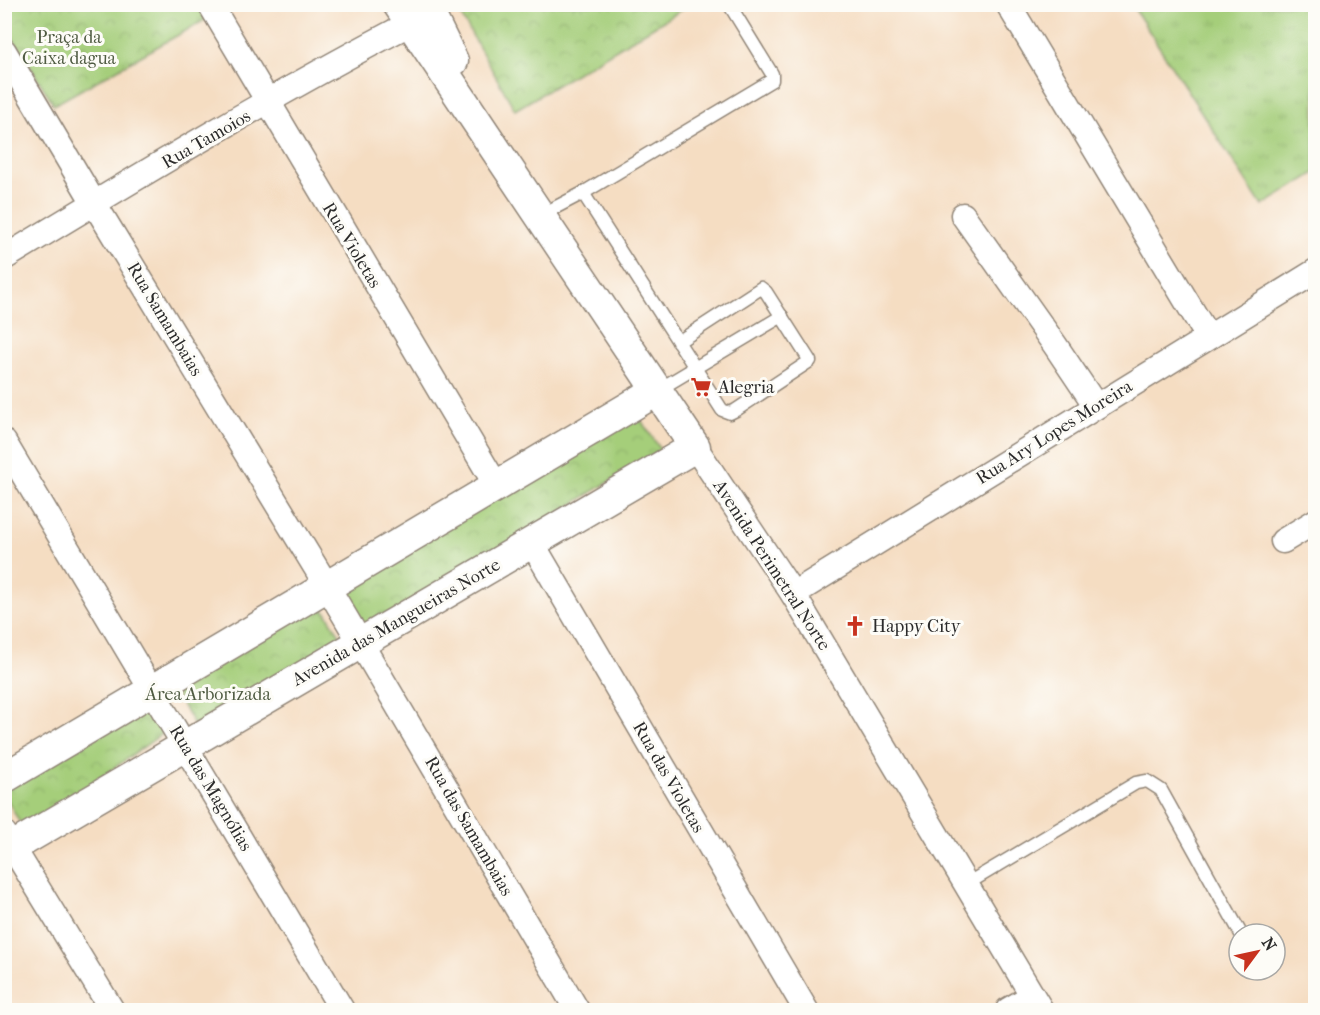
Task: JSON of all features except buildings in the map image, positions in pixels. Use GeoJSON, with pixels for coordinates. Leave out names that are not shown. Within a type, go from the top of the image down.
{"type":"FeatureCollection","features":[{"type":"Feature","properties":{"kind":"street","name":"Rua Violetas"},"geometry":{"type":"LineString","coordinates":[[210,4],[496,485]]}},
{"type":"Feature","properties":{"kind":"street"},"geometry":{"type":"LineString","coordinates":[[1008,4],[1208,337]]}},
{"type":"Feature","properties":{"kind":"street","name":"Rua Tamoios"},"geometry":{"type":"LineString","coordinates":[[4,258],[267,103],[411,11]]}},
{"type":"Feature","properties":{"kind":"street","name":"Avenida Perimetral Norte"},"geometry":{"type":"LineString","coordinates":[[411,11],[485,132],[793,594],[1036,1004]]}},
{"type":"Feature","properties":{"kind":"street","name":"Rua Samambaias"},"geometry":{"type":"LineString","coordinates":[[4,51],[361,642]]}},
{"type":"Feature","properties":{"kind":"street"},"geometry":{"type":"LineString","coordinates":[[963,214],[1096,406]]}},
{"type":"Feature","properties":{"kind":"street","name":"Rua Ary Lopes Moreira"},"geometry":{"type":"LineString","coordinates":[[793,594],[1316,271]]}},
{"type":"Feature","properties":{"kind":"street"},"geometry":{"type":"LineString","coordinates":[[4,778],[658,390]]}},
{"type":"Feature","properties":{"kind":"street","name":"Rua das Magnólias"},"geometry":{"type":"LineString","coordinates":[[4,442],[342,1011]]}},
{"type":"Feature","properties":{"kind":"street","name":"Avenida das Mangueiras Norte"},"geometry":{"type":"LineString","coordinates":[[7,844],[186,745],[695,447]]}},
{"type":"Feature","properties":{"kind":"street"},"geometry":{"type":"LineString","coordinates":[[1283,541],[1316,521]]}},
{"type":"Feature","properties":{"kind":"street","name":"Rua das Violetas"},"geometry":{"type":"LineString","coordinates":[[532,543],[806,1011]]}},
{"type":"Feature","properties":{"kind":"street","name":"Rua das Samambaias"},"geometry":{"type":"LineString","coordinates":[[361,642],[577,1011]]}},
{"type":"Feature","properties":{"kind":"street"},"geometry":{"type":"LineString","coordinates":[[7,844],[112,1011]]}},
{"type":"Feature","properties":{"kind":"street"},"geometry":{"type":"LineString","coordinates":[[1008,1011],[1036,1004]]}},
{"type":"Feature","properties":{"kind":"lane"},"geometry":{"type":"LineString","coordinates":[[541,215],[583,194],[771,80],[772,74],[729,4]]}},
{"type":"Feature","properties":{"kind":"lane"},"geometry":{"type":"LineString","coordinates":[[583,194],[678,342],[696,369],[722,410],[730,413],[736,410],[810,361],[766,292],[758,289],[678,342]]}},
{"type":"Feature","properties":{"kind":"lane"},"geometry":{"type":"LineString","coordinates":[[658,390],[782,316]]}},
{"type":"Feature","properties":{"kind":"lane"},"geometry":{"type":"LineString","coordinates":[[965,885],[1136,783],[1147,781],[1161,790],[1234,922]]}},
{"type":"Feature","properties":{"kind":"green space","name":"Praça da Caixa dagua"},"geometry":{"type":"Polygon","coordinates":[[[5,4],[205,5],[212,16],[54,105],[5,26],[5,4]]]}},
{"type":"Feature","properties":{"kind":"green space"},"geometry":{"type":"Polygon","coordinates":[[[455,5],[690,5],[515,110],[455,5]]]}},
{"type":"Feature","properties":{"kind":"green space"},"geometry":{"type":"Polygon","coordinates":[[[1132,5],[1315,5],[1315,173],[1262,206],[1132,5]]]}},
{"type":"Feature","properties":{"kind":"green space"},"geometry":{"type":"Polygon","coordinates":[[[636,413],[661,450],[367,630],[343,587],[636,413]]]}},
{"type":"Feature","properties":{"kind":"green space","name":"Área Arborizada"},"geometry":{"type":"Polygon","coordinates":[[[320,603],[341,637],[197,730],[172,687],[320,603]]]}},
{"type":"Feature","properties":{"kind":"green space","name":"Área Arborizada"},"geometry":{"type":"Polygon","coordinates":[[[148,707],[163,733],[25,832],[5,796],[4,787],[148,707]]]}},
{"type":"Feature","properties":{"kind":"place","name":"Alegria"},"geometry":{"type":"Point","coordinates":[701,387]}},
{"type":"Feature","properties":{"kind":"place","name":"Happy City"},"geometry":{"type":"Point","coordinates":[855,626]}}]}
